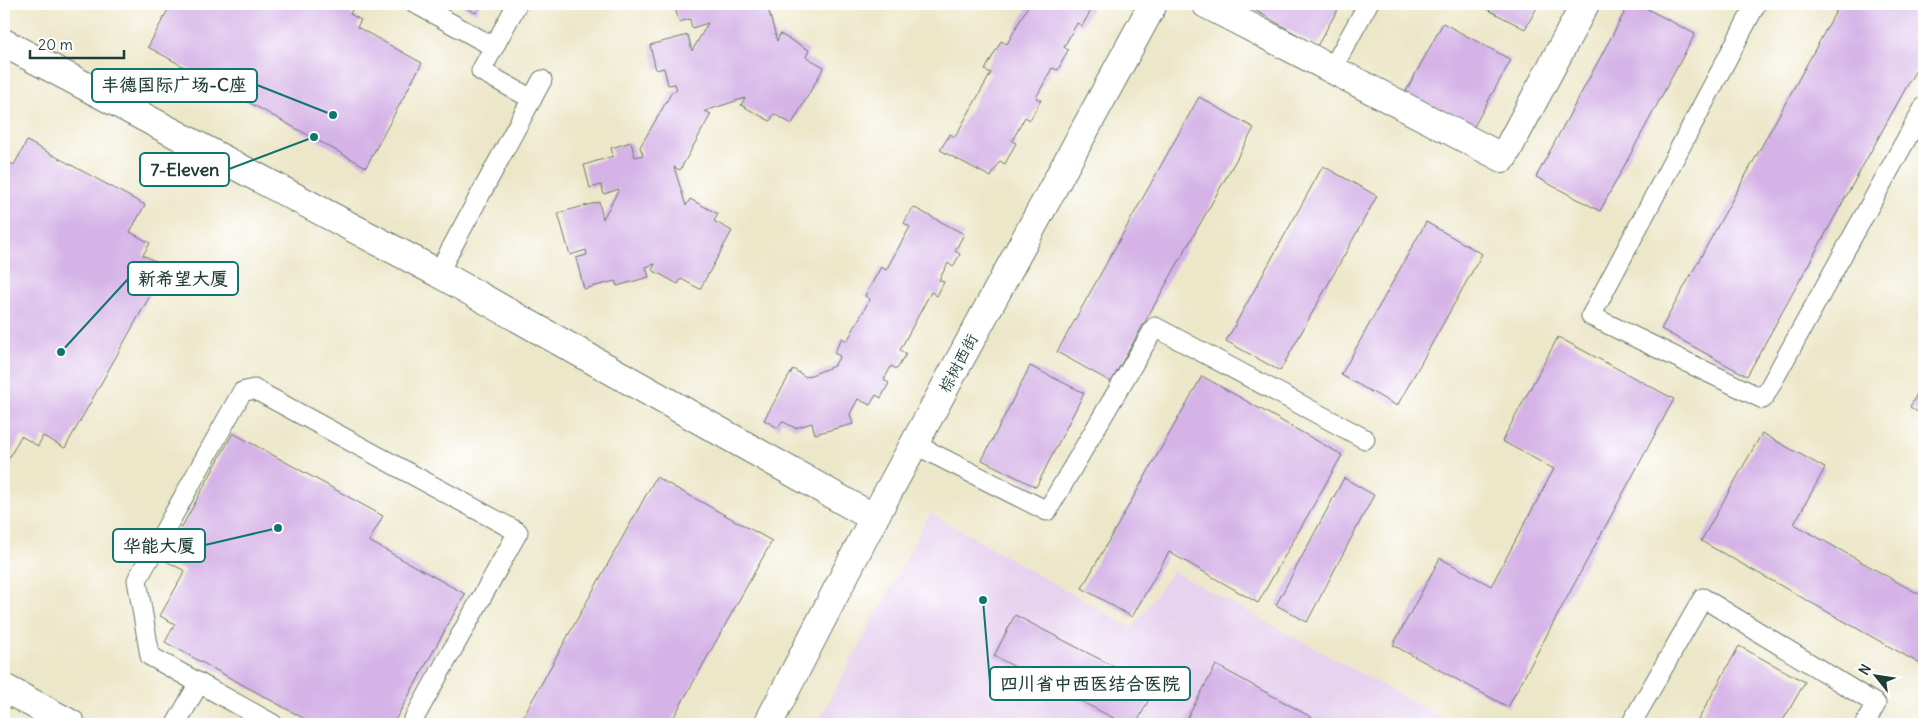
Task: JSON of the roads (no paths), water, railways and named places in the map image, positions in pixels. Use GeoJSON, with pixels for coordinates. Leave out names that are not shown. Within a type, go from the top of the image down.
{"type":"FeatureCollection","features":[{"type":"Feature","properties":{"kind":"street","name":"棕树西街"},"geometry":{"type":"LineString","coordinates":[[768,724],[874,518],[1153,4]]}},
{"type":"Feature","properties":{"kind":"street"},"geometry":{"type":"LineString","coordinates":[[1206,4],[1503,158],[1585,4]]}},
{"type":"Feature","properties":{"kind":"street"},"geometry":{"type":"LineString","coordinates":[[4,43],[438,273],[874,518]]}},
{"type":"Feature","properties":{"kind":"street"},"geometry":{"type":"LineString","coordinates":[[4,688],[71,724]]}},
{"type":"Feature","properties":{"kind":"lane"},"geometry":{"type":"LineString","coordinates":[[416,4],[494,47]]}},
{"type":"Feature","properties":{"kind":"lane"},"geometry":{"type":"LineString","coordinates":[[517,4],[481,71],[532,99]]}},
{"type":"Feature","properties":{"kind":"lane"},"geometry":{"type":"LineString","coordinates":[[1332,69],[1368,4]]}},
{"type":"Feature","properties":{"kind":"lane"},"geometry":{"type":"LineString","coordinates":[[1756,4],[1591,316],[1762,399],[1924,107]]}},
{"type":"Feature","properties":{"kind":"lane"},"geometry":{"type":"LineString","coordinates":[[438,273],[542,80]]}},
{"type":"Feature","properties":{"kind":"lane"},"geometry":{"type":"LineString","coordinates":[[914,444],[1047,511],[1155,327],[1364,439]]}},
{"type":"Feature","properties":{"kind":"lane"},"geometry":{"type":"LineString","coordinates":[[273,724],[150,656],[137,580],[242,392],[254,389],[518,532],[411,724]]}},
{"type":"Feature","properties":{"kind":"lane"},"geometry":{"type":"LineString","coordinates":[[1631,724],[1704,598],[1876,704],[1865,724]]}},
{"type":"Feature","properties":{"kind":"lane"},"geometry":{"type":"LineString","coordinates":[[176,724],[199,683]]}},
{"type":"Feature","properties":{"kind":"place","name":"丰德国际广场-C座"},"geometry":{"type":"Point","coordinates":[333,115]}},
{"type":"Feature","properties":{"kind":"place","name":"7-Eleven"},"geometry":{"type":"Point","coordinates":[314,137]}},
{"type":"Feature","properties":{"kind":"place","name":"新希望大厦"},"geometry":{"type":"Point","coordinates":[61,352]}},
{"type":"Feature","properties":{"kind":"place","name":"华能大厦"},"geometry":{"type":"Point","coordinates":[278,528]}},
{"type":"Feature","properties":{"kind":"place","name":"四川省中西医结合医院"},"geometry":{"type":"Point","coordinates":[983,600]}}]}
